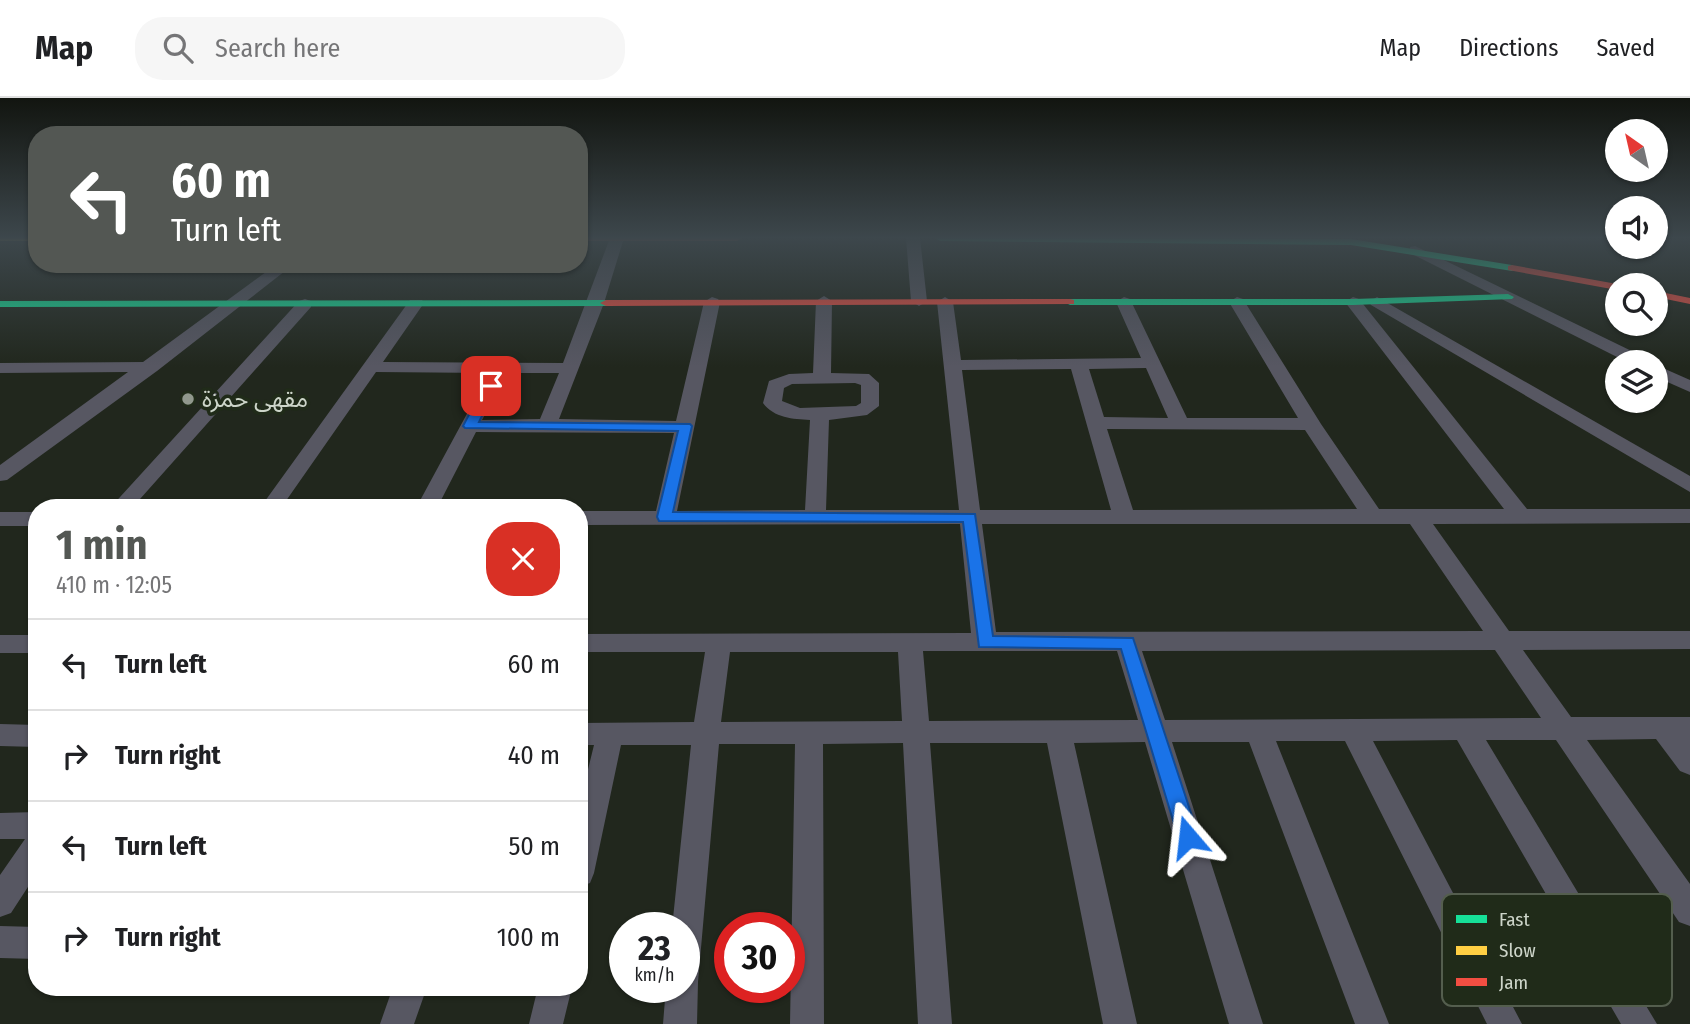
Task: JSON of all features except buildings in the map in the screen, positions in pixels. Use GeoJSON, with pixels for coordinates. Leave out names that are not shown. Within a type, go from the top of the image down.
{"type":"FeatureCollection","features":[{"type":"Feature","properties":{"kind":"street"},"geometry":{"type":"LineString","coordinates":[[0,475],[265,281]]}},
{"type":"Feature","properties":{"kind":"street"},"geometry":{"type":"LineString","coordinates":[[547,425],[603,281]]}},
{"type":"Feature","properties":{"kind":"street"},"geometry":{"type":"LineString","coordinates":[[917,281],[919,301]]}},
{"type":"Feature","properties":{"kind":"street"},"geometry":{"type":"LineString","coordinates":[[1477,281],[1616,350]]}},
{"type":"Feature","properties":{"kind":"street"},"geometry":{"type":"LineString","coordinates":[[1585,281],[1605,285]]}},
{"type":"Feature","properties":{"kind":"street"},"geometry":{"type":"LineString","coordinates":[[1668,296],[1690,301]]}},
{"type":"Feature","properties":{"kind":"street"},"geometry":{"type":"LineString","coordinates":[[0,304],[1377,302],[1508,297]]}},
{"type":"Feature","properties":{"kind":"street"},"geometry":{"type":"LineString","coordinates":[[822,378],[824,301]]}},
{"type":"Feature","properties":{"kind":"street"},"geometry":{"type":"LineString","coordinates":[[665,517],[712,302]]}},
{"type":"Feature","properties":{"kind":"street"},"geometry":{"type":"LineString","coordinates":[[945,302],[985,643]]}},
{"type":"Feature","properties":{"kind":"street"},"geometry":{"type":"LineString","coordinates":[[1124,302],[1180,423]]}},
{"type":"Feature","properties":{"kind":"street"},"geometry":{"type":"LineString","coordinates":[[1237,302],[1311,424],[1373,517]]}},
{"type":"Feature","properties":{"kind":"street"},"geometry":{"type":"LineString","coordinates":[[1353,302],[1521,516]]}},
{"type":"Feature","properties":{"kind":"street"},"geometry":{"type":"LineString","coordinates":[[1377,302],[1690,485]]}},
{"type":"Feature","properties":{"kind":"street"},"geometry":{"type":"LineString","coordinates":[[277,499],[416,303]]}},
{"type":"Feature","properties":{"kind":"street"},"geometry":{"type":"LineString","coordinates":[[128,499],[305,304]]}},
{"type":"Feature","properties":{"kind":"street"},"geometry":{"type":"LineString","coordinates":[[1078,363],[1124,517]]}},
{"type":"Feature","properties":{"kind":"street"},"geometry":{"type":"LineString","coordinates":[[954,365],[1152,363]]}},
{"type":"Feature","properties":{"kind":"street"},"geometry":{"type":"LineString","coordinates":[[0,368],[151,367]]}},
{"type":"Feature","properties":{"kind":"street"},"geometry":{"type":"LineString","coordinates":[[372,367],[571,368]]}},
{"type":"Feature","properties":{"kind":"street"},"geometry":{"type":"LineString","coordinates":[[431,499],[501,367]]}},
{"type":"Feature","properties":{"kind":"street"},"geometry":{"type":"LineString","coordinates":[[1668,376],[1690,387]]}},
{"type":"Feature","properties":{"kind":"street"},"geometry":{"type":"LineString","coordinates":[[822,378],[865,379],[870,383],[871,403],[860,411],[820,414],[778,409],[773,405],[773,391],[777,383],[785,379],[822,378]]}},
{"type":"Feature","properties":{"kind":"street"},"geometry":{"type":"LineString","coordinates":[[815,518],[820,414]]}},
{"type":"Feature","properties":{"kind":"street"},"geometry":{"type":"LineString","coordinates":[[1096,423],[1311,424]]}},
{"type":"Feature","properties":{"kind":"street"},"geometry":{"type":"LineString","coordinates":[[470,426],[685,426]]}},
{"type":"Feature","properties":{"kind":"street"},"geometry":{"type":"LineString","coordinates":[[1416,516],[1690,911]]}},
{"type":"Feature","properties":{"kind":"street"},"geometry":{"type":"LineString","coordinates":[[588,519],[1690,516]]}},
{"type":"Feature","properties":{"kind":"street"},"geometry":{"type":"LineString","coordinates":[[0,519],[28,519]]}},
{"type":"Feature","properties":{"kind":"street"},"geometry":{"type":"LineString","coordinates":[[588,642],[1690,640]]}},
{"type":"Feature","properties":{"kind":"street"},"geometry":{"type":"LineString","coordinates":[[910,642],[918,732],[935,1024]]}},
{"type":"Feature","properties":{"kind":"street"},"geometry":{"type":"LineString","coordinates":[[1127,642],[1246,1024]]}},
{"type":"Feature","properties":{"kind":"street"},"geometry":{"type":"LineString","coordinates":[[690,912],[706,733],[719,643]]}},
{"type":"Feature","properties":{"kind":"street"},"geometry":{"type":"LineString","coordinates":[[0,644],[28,644]]}},
{"type":"Feature","properties":{"kind":"street"},"geometry":{"type":"LineString","coordinates":[[1463,727],[1563,894]]}},
{"type":"Feature","properties":{"kind":"street"},"geometry":{"type":"LineString","coordinates":[[588,734],[1463,727],[1676,728],[1690,763]]}},
{"type":"Feature","properties":{"kind":"street"},"geometry":{"type":"LineString","coordinates":[[1352,728],[1442,902]]}},
{"type":"Feature","properties":{"kind":"street"},"geometry":{"type":"LineString","coordinates":[[1258,729],[1372,1024]]}},
{"type":"Feature","properties":{"kind":"street"},"geometry":{"type":"LineString","coordinates":[[1058,730],[1120,1024]]}},
{"type":"Feature","properties":{"kind":"street"},"geometry":{"type":"LineString","coordinates":[[807,1024],[809,732]]}},
{"type":"Feature","properties":{"kind":"street"},"geometry":{"type":"LineString","coordinates":[[588,832],[610,733]]}},
{"type":"Feature","properties":{"kind":"street"},"geometry":{"type":"LineString","coordinates":[[0,735],[28,736]]}},
{"type":"Feature","properties":{"kind":"street"},"geometry":{"type":"LineString","coordinates":[[0,826],[28,825]]}},
{"type":"Feature","properties":{"kind":"street"},"geometry":{"type":"LineString","coordinates":[[0,902],[28,860]]}},
{"type":"Feature","properties":{"kind":"street"},"geometry":{"type":"LineString","coordinates":[[0,942],[28,943]]}},
{"type":"Feature","properties":{"kind":"street"},"geometry":{"type":"LineString","coordinates":[[397,1024],[407,996]]}},
{"type":"Feature","properties":{"kind":"street"},"geometry":{"type":"LineString","coordinates":[[547,1024],[553,996]]}},
{"type":"Feature","properties":{"kind":"street"},"geometry":{"type":"LineString","coordinates":[[680,1024],[682,1003]]}},
{"type":"Feature","properties":{"kind":"street"},"geometry":{"type":"LineString","coordinates":[[1496,1006],[1505,1024]]}},
{"type":"Feature","properties":{"kind":"street"},"geometry":{"type":"LineString","coordinates":[[1629,1006],[1640,1024]]}},
{"type":"Feature","properties":{"kind":"traffic: fast"},"geometry":{"type":"LineString","coordinates":[[1070,302],[1353,302],[1508,297]]}},
{"type":"Feature","properties":{"kind":"traffic: fast"},"geometry":{"type":"LineString","coordinates":[[0,304],[606,303]]}},
{"type":"Feature","properties":{"kind":"traffic: jam"},"geometry":{"type":"LineString","coordinates":[[1585,281],[1605,285]]}},
{"type":"Feature","properties":{"kind":"traffic: jam"},"geometry":{"type":"LineString","coordinates":[[1668,296],[1690,301]]}},
{"type":"Feature","properties":{"kind":"traffic: jam"},"geometry":{"type":"LineString","coordinates":[[606,303],[1070,302]]}},
{"type":"Feature","properties":{"kind":"place","name":"مقهى حمزة"},"geometry":{"type":"Point","coordinates":[188,399]}},
{"type":"Feature","properties":{"kind":"route"},"geometry":{"type":"LineString","coordinates":[[491,386],[470,426],[685,426],[665,517],[970,517],[985,643],[1127,642],[1188,837]]}}]}
